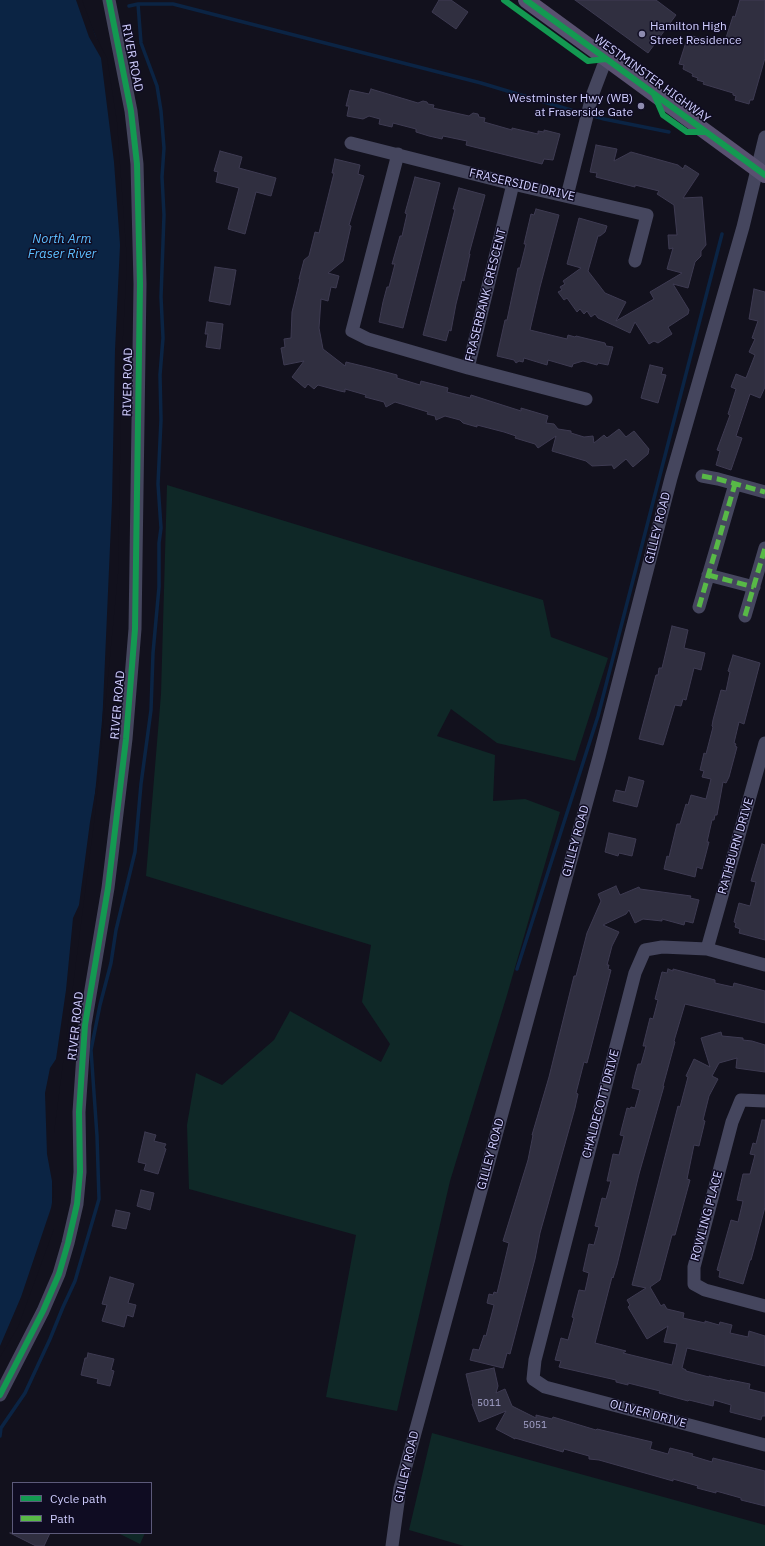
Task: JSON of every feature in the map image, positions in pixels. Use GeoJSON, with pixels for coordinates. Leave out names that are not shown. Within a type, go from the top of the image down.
{"type":"FeatureCollection","features":[{"type":"Feature","properties":{"kind":"main road","name":"WESTMINSTER HIGHWAY"},"geometry":{"type":"LineString","coordinates":[[526,0],[761,172]]}},
{"type":"Feature","properties":{"kind":"street","name":"RIVER ROAD"},"geometry":{"type":"LineString","coordinates":[[0,1396],[43,1311],[58,1274],[68,1243],[77,1204],[80,1172],[79,1112],[85,1025],[108,888],[126,739],[136,630],[140,284],[137,164],[131,111],[109,0]]}},
{"type":"Feature","properties":{"kind":"street"},"geometry":{"type":"LineString","coordinates":[[567,196],[592,96],[606,58]]}},
{"type":"Feature","properties":{"kind":"street","name":"GILLEY ROAD"},"geometry":{"type":"LineString","coordinates":[[392,1546],[402,1480],[597,764],[671,478],[745,220],[761,172],[765,137]]}},
{"type":"Feature","properties":{"kind":"street","name":"FRASERSIDE DRIVE"},"geometry":{"type":"LineString","coordinates":[[351,142],[513,184],[647,215],[635,261]]}},
{"type":"Feature","properties":{"kind":"street","name":"FRASERBANK CRESCENT"},"geometry":{"type":"LineString","coordinates":[[398,154],[352,331],[368,340],[468,368],[513,184]]}},
{"type":"Feature","properties":{"kind":"street"},"geometry":{"type":"LineString","coordinates":[[468,368],[586,399]]}},
{"type":"Feature","properties":{"kind":"street"},"geometry":{"type":"LineString","coordinates":[[702,476],[765,492]]}},
{"type":"Feature","properties":{"kind":"street"},"geometry":{"type":"LineString","coordinates":[[699,607],[735,484]]}},
{"type":"Feature","properties":{"kind":"street"},"geometry":{"type":"LineString","coordinates":[[746,616],[765,548]]}},
{"type":"Feature","properties":{"kind":"street"},"geometry":{"type":"LineString","coordinates":[[708,575],[754,587]]}},
{"type":"Feature","properties":{"kind":"street","name":"RATHBURN DRIVE"},"geometry":{"type":"LineString","coordinates":[[707,950],[765,743]]}},
{"type":"Feature","properties":{"kind":"street","name":"CHALDECOTT DRIVE"},"geometry":{"type":"LineString","coordinates":[[533,1379],[535,1360],[635,973],[645,950],[662,946],[707,950],[765,965]]}},
{"type":"Feature","properties":{"kind":"street","name":"ROWLING PLACE"},"geometry":{"type":"LineString","coordinates":[[765,1100],[740,1100],[732,1122],[694,1267],[694,1284],[705,1290],[765,1306]]}},
{"type":"Feature","properties":{"kind":"street","name":"OLIVER DRIVE"},"geometry":{"type":"LineString","coordinates":[[533,1379],[545,1387],[765,1445]]}},
{"type":"Feature","properties":{"kind":"green space"},"geometry":{"type":"Polygon","coordinates":[[[167,485],[543,600],[551,637],[608,658],[575,761],[497,743],[451,709],[437,736],[495,755],[493,801],[525,799],[560,812],[507,995],[450,1181],[397,1411],[326,1397],[356,1235],[189,1189],[187,1125],[196,1073],[222,1085],[274,1040],[290,1011],[381,1062],[390,1044],[362,1002],[371,945],[146,876],[161,694],[167,485]]]}},
{"type":"Feature","properties":{"kind":"green space"},"geometry":{"type":"Polygon","coordinates":[[[432,1433],[765,1525],[765,1546],[464,1546],[409,1530],[432,1433]]]}},
{"type":"Feature","properties":{"kind":"green space"},"geometry":{"type":"Polygon","coordinates":[[[120,1534],[145,1534],[140,1544],[120,1534]]]}},
{"type":"Feature","properties":{"kind":"water","name":"North Arm Fraser River"},"geometry":{"type":"Polygon","coordinates":[[[0,0],[80,0],[105,58],[125,261],[120,355],[116,574],[93,815],[52,1133],[52,1229],[0,1355],[0,0]]]}},
{"type":"Feature","properties":{"kind":"pier"},"geometry":{"type":"Polygon","coordinates":[[[76,0],[82,0],[95,35],[107,58],[117,122],[127,261],[122,355],[118,574],[101,750],[112,501],[115,350],[120,245],[114,162],[101,58],[89,37],[76,0]]]}},
{"type":"Feature","properties":{"kind":"pier"},"geometry":{"type":"Polygon","coordinates":[[[100,764],[95,815],[54,1133],[54,1192],[47,1154],[45,1093],[50,1068],[56,1059],[66,990],[73,918],[79,905],[90,822],[100,764]]]}},
{"type":"Feature","properties":{"kind":"pier"},"geometry":{"type":"Polygon","coordinates":[[[54,1192],[54,1229],[18,1327],[0,1357],[0,1346],[21,1297],[51,1208],[54,1192]]]}},
{"type":"Feature","properties":{"kind":"building"},"geometry":{"type":"Polygon","coordinates":[[[439,0],[451,0],[468,12],[456,29],[432,12],[439,0]]]}},
{"type":"Feature","properties":{"kind":"building","name":"Hamilton High Street Residence"},"geometry":{"type":"Polygon","coordinates":[[[575,0],[656,0],[676,15],[648,53],[575,0]]]}},
{"type":"Feature","properties":{"kind":"building"},"geometry":{"type":"Polygon","coordinates":[[[740,0],[765,0],[765,58],[753,100],[750,100],[749,104],[735,100],[736,96],[733,95],[733,93],[703,84],[704,82],[697,80],[698,78],[692,76],[693,74],[683,69],[684,65],[679,64],[686,42],[690,43],[692,36],[724,44],[740,0]]]}},
{"type":"Feature","properties":{"kind":"building"},"geometry":{"type":"Polygon","coordinates":[[[371,89],[418,103],[423,101],[427,102],[428,104],[434,105],[433,108],[469,116],[473,113],[478,114],[479,117],[485,118],[484,122],[512,130],[512,128],[538,134],[538,131],[544,132],[544,130],[560,134],[553,160],[544,159],[542,164],[466,145],[467,141],[443,136],[442,139],[429,136],[416,132],[416,129],[393,123],[392,127],[379,124],[380,119],[369,116],[363,119],[347,116],[349,106],[346,106],[350,90],[369,94],[371,89]]]}},
{"type":"Feature","properties":{"kind":"building"},"geometry":{"type":"Polygon","coordinates":[[[596,145],[617,149],[614,161],[631,152],[678,165],[683,169],[685,165],[699,174],[683,198],[702,197],[706,245],[701,251],[701,256],[695,262],[688,288],[673,284],[689,310],[688,314],[668,327],[672,334],[658,343],[654,341],[649,344],[635,322],[630,333],[598,318],[595,314],[591,317],[587,311],[584,314],[580,309],[577,312],[567,298],[564,300],[558,292],[562,290],[560,287],[565,284],[563,281],[581,268],[567,264],[579,218],[607,226],[605,232],[598,236],[588,271],[605,293],[626,302],[616,321],[654,299],[650,292],[682,273],[667,269],[673,248],[669,249],[668,235],[677,235],[674,205],[657,194],[659,191],[635,185],[635,187],[596,177],[597,173],[590,172],[596,145]]]}},
{"type":"Feature","properties":{"kind":"building"},"geometry":{"type":"Polygon","coordinates":[[[220,151],[242,157],[239,168],[276,178],[271,196],[256,192],[245,234],[228,229],[239,188],[216,182],[218,172],[214,171],[220,151]]]}},
{"type":"Feature","properties":{"kind":"building"},"geometry":{"type":"Polygon","coordinates":[[[335,159],[360,165],[358,174],[364,176],[349,225],[351,226],[343,261],[328,273],[339,276],[336,288],[331,287],[328,301],[321,299],[319,328],[323,349],[345,366],[346,362],[371,368],[397,375],[397,378],[420,385],[421,381],[448,388],[447,392],[470,398],[471,395],[521,411],[521,408],[548,416],[546,423],[554,424],[558,429],[571,431],[571,433],[584,437],[593,436],[594,443],[604,435],[607,438],[619,429],[626,437],[634,431],[649,449],[648,454],[633,467],[626,459],[614,469],[612,465],[592,466],[586,461],[552,451],[556,436],[538,448],[535,444],[515,438],[516,436],[504,432],[477,425],[477,427],[445,416],[436,420],[435,416],[427,414],[428,412],[395,402],[386,407],[384,402],[365,397],[366,395],[345,389],[345,392],[318,385],[314,389],[308,384],[305,388],[292,377],[304,361],[284,365],[281,348],[285,347],[284,339],[291,338],[292,312],[299,279],[304,260],[309,256],[315,232],[319,233],[334,173],[332,173],[335,159]]]}},
{"type":"Feature","properties":{"kind":"building"},"geometry":{"type":"Polygon","coordinates":[[[415,177],[440,183],[403,328],[379,322],[387,287],[389,287],[395,264],[392,264],[400,236],[402,236],[407,214],[405,213],[415,177]]]}},
{"type":"Feature","properties":{"kind":"building"},"geometry":{"type":"Polygon","coordinates":[[[459,188],[485,195],[469,254],[464,281],[462,280],[456,304],[451,331],[449,330],[446,341],[423,335],[459,188]]]}},
{"type":"Feature","properties":{"kind":"building"},"geometry":{"type":"Polygon","coordinates":[[[536,209],[559,215],[530,330],[567,339],[568,335],[605,343],[606,346],[613,347],[608,365],[598,363],[597,365],[583,361],[573,364],[572,367],[548,360],[547,365],[524,358],[523,362],[519,361],[516,363],[514,360],[497,356],[505,320],[507,320],[518,268],[520,268],[526,244],[524,244],[531,214],[534,215],[536,209]]]}},
{"type":"Feature","properties":{"kind":"building"},"geometry":{"type":"Polygon","coordinates":[[[215,267],[236,270],[230,305],[209,301],[215,267]]]}},
{"type":"Feature","properties":{"kind":"building"},"geometry":{"type":"Polygon","coordinates":[[[754,289],[765,292],[765,387],[760,398],[750,394],[736,436],[742,438],[731,470],[716,465],[720,451],[717,450],[730,415],[728,414],[736,389],[731,387],[736,374],[746,378],[755,355],[749,352],[755,339],[752,338],[758,321],[749,319],[754,289]]]}},
{"type":"Feature","properties":{"kind":"building"},"geometry":{"type":"Polygon","coordinates":[[[207,322],[223,324],[220,349],[206,347],[208,334],[205,334],[207,322]]]}},
{"type":"Feature","properties":{"kind":"building"},"geometry":{"type":"Polygon","coordinates":[[[650,365],[663,368],[661,374],[666,375],[658,403],[641,398],[650,365]]]}},
{"type":"Feature","properties":{"kind":"building"},"geometry":{"type":"Polygon","coordinates":[[[672,626],[688,630],[684,648],[705,653],[701,670],[694,668],[686,700],[683,699],[681,706],[675,705],[663,745],[639,739],[656,675],[658,675],[659,668],[662,668],[672,626]]]}},
{"type":"Feature","properties":{"kind":"building"},"geometry":{"type":"Polygon","coordinates":[[[733,655],[760,663],[744,724],[739,722],[734,743],[737,747],[729,777],[726,783],[723,782],[717,815],[715,815],[714,820],[712,820],[707,842],[709,842],[702,869],[697,867],[695,877],[664,869],[667,856],[669,857],[677,824],[680,824],[686,804],[688,805],[691,795],[706,799],[711,779],[702,777],[704,771],[700,770],[704,753],[706,754],[721,690],[726,691],[730,672],[728,671],[733,655]]]}},
{"type":"Feature","properties":{"kind":"building"},"geometry":{"type":"Polygon","coordinates":[[[629,777],[644,781],[637,807],[613,801],[616,790],[625,792],[629,777]]]}},
{"type":"Feature","properties":{"kind":"building"},"geometry":{"type":"Polygon","coordinates":[[[609,833],[636,839],[632,856],[619,853],[618,856],[605,852],[609,833]]]}},
{"type":"Feature","properties":{"kind":"building"},"geometry":{"type":"Polygon","coordinates":[[[762,844],[765,845],[765,940],[739,933],[740,929],[735,927],[736,923],[734,922],[739,903],[750,906],[756,882],[751,881],[762,844]]]}},
{"type":"Feature","properties":{"kind":"building"},"geometry":{"type":"Polygon","coordinates":[[[616,886],[620,895],[639,887],[640,889],[691,896],[690,898],[699,900],[693,923],[685,921],[684,925],[662,919],[662,921],[643,919],[635,923],[629,910],[626,914],[603,925],[619,932],[612,946],[607,965],[609,965],[608,969],[611,970],[587,1063],[584,1062],[576,1093],[578,1094],[575,1108],[540,1233],[535,1259],[510,1354],[507,1353],[503,1368],[470,1360],[473,1349],[479,1350],[484,1335],[486,1336],[494,1305],[487,1303],[489,1294],[493,1295],[494,1292],[497,1293],[509,1243],[503,1241],[528,1160],[532,1135],[549,1077],[574,976],[576,976],[587,933],[601,901],[598,894],[616,886]]]}},
{"type":"Feature","properties":{"kind":"building"},"geometry":{"type":"Polygon","coordinates":[[[668,969],[715,980],[715,983],[733,987],[734,983],[765,991],[765,1023],[685,1004],[639,1174],[617,1265],[613,1278],[612,1277],[595,1343],[626,1351],[623,1353],[672,1365],[677,1344],[664,1342],[668,1326],[647,1339],[628,1307],[630,1305],[627,1300],[646,1288],[632,1285],[678,1106],[680,1107],[688,1077],[686,1076],[694,1059],[710,1067],[701,1038],[721,1032],[722,1036],[743,1038],[743,1040],[765,1045],[765,1072],[736,1068],[737,1058],[719,1063],[712,1076],[718,1079],[709,1096],[699,1146],[694,1145],[687,1179],[690,1180],[675,1235],[672,1235],[660,1280],[650,1287],[661,1306],[664,1304],[667,1309],[684,1313],[683,1318],[705,1323],[705,1321],[719,1325],[720,1322],[732,1325],[730,1333],[748,1337],[749,1331],[765,1336],[765,1366],[687,1348],[682,1368],[686,1371],[709,1377],[750,1384],[749,1389],[765,1393],[765,1416],[762,1416],[761,1420],[730,1412],[731,1405],[714,1400],[713,1406],[688,1401],[659,1393],[660,1391],[628,1383],[628,1385],[616,1382],[616,1380],[559,1367],[561,1361],[555,1360],[561,1338],[568,1340],[579,1290],[585,1291],[589,1273],[583,1271],[589,1244],[594,1245],[599,1227],[595,1226],[602,1198],[606,1199],[611,1181],[607,1181],[613,1154],[619,1155],[624,1136],[620,1135],[627,1108],[635,1108],[640,1090],[632,1088],[635,1075],[638,1064],[641,1064],[646,1046],[643,1046],[650,1018],[653,1019],[658,1000],[655,999],[662,972],[667,973],[668,969]]]}},
{"type":"Feature","properties":{"kind":"building"},"geometry":{"type":"Polygon","coordinates":[[[762,1120],[765,1120],[765,1207],[743,1284],[719,1277],[720,1271],[717,1270],[731,1220],[738,1222],[743,1201],[737,1200],[743,1174],[750,1174],[755,1155],[750,1154],[753,1143],[756,1144],[762,1120]]]}},
{"type":"Feature","properties":{"kind":"building"},"geometry":{"type":"Polygon","coordinates":[[[145,1132],[156,1135],[154,1141],[166,1144],[164,1148],[166,1149],[158,1174],[144,1170],[146,1164],[138,1162],[145,1132]]]}},
{"type":"Feature","properties":{"kind":"building"},"geometry":{"type":"Polygon","coordinates":[[[141,1190],[154,1193],[150,1210],[137,1206],[141,1190]]]}},
{"type":"Feature","properties":{"kind":"building"},"geometry":{"type":"Polygon","coordinates":[[[116,1210],[130,1213],[126,1229],[112,1226],[116,1210]]]}},
{"type":"Feature","properties":{"kind":"building"},"geometry":{"type":"Polygon","coordinates":[[[110,1277],[134,1284],[128,1303],[136,1305],[133,1317],[127,1315],[124,1327],[102,1321],[107,1305],[102,1304],[110,1277]]]}},
{"type":"Feature","properties":{"kind":"building"},"geometry":{"type":"Polygon","coordinates":[[[88,1353],[114,1359],[111,1370],[114,1371],[110,1386],[97,1383],[98,1379],[81,1375],[85,1358],[87,1358],[88,1353]]]}},
{"type":"Feature","properties":{"kind":"building"},"geometry":{"type":"Polygon","coordinates":[[[494,1368],[498,1386],[496,1393],[505,1389],[512,1406],[536,1418],[536,1415],[552,1419],[553,1417],[596,1430],[652,1442],[650,1449],[668,1454],[670,1448],[693,1454],[692,1456],[712,1462],[713,1458],[765,1471],[765,1506],[741,1500],[741,1498],[716,1491],[716,1493],[697,1488],[698,1486],[673,1479],[673,1481],[599,1460],[589,1459],[589,1456],[564,1449],[563,1452],[515,1439],[496,1429],[506,1411],[479,1422],[472,1404],[466,1374],[494,1368]]]}},
{"type":"Feature","properties":{"kind":"building"},"geometry":{"type":"Polygon","coordinates":[[[12,1534],[50,1534],[44,1546],[36,1546],[12,1534]]]}},
{"type":"Feature","properties":{"kind":"waterway"},"geometry":{"type":"LineString","coordinates":[[129,6],[138,4],[173,4],[481,83],[584,114]]}},
{"type":"Feature","properties":{"kind":"waterway"},"geometry":{"type":"LineString","coordinates":[[0,1436],[1,1428],[25,1393],[75,1281],[99,1199],[97,1136],[91,1050],[100,1005],[111,963],[116,930],[135,852],[141,784],[151,710],[153,653],[159,587],[159,543],[161,528],[158,484],[161,420],[160,375],[163,338],[161,297],[164,215],[162,177],[164,148],[157,86],[141,43],[138,4]]}},
{"type":"Feature","properties":{"kind":"waterway"},"geometry":{"type":"LineString","coordinates":[[590,115],[669,132]]}},
{"type":"Feature","properties":{"kind":"waterway"},"geometry":{"type":"LineString","coordinates":[[517,969],[598,716],[722,234]]}},
{"type":"Feature","properties":{"kind":"marked path"},"geometry":{"type":"LineString","coordinates":[[702,476],[765,492]]}},
{"type":"Feature","properties":{"kind":"marked path"},"geometry":{"type":"LineString","coordinates":[[699,607],[735,484]]}},
{"type":"Feature","properties":{"kind":"marked path"},"geometry":{"type":"LineString","coordinates":[[745,616],[765,548]]}},
{"type":"Feature","properties":{"kind":"marked path"},"geometry":{"type":"LineString","coordinates":[[708,575],[754,587]]}},
{"type":"Feature","properties":{"kind":"cycle path"},"geometry":{"type":"LineString","coordinates":[[0,1395],[43,1311],[59,1274],[77,1204],[80,1172],[79,1112],[85,1025],[108,888],[126,739],[135,629],[140,284],[137,164],[131,111],[109,0]]}},
{"type":"Feature","properties":{"kind":"cycle path"},"geometry":{"type":"LineString","coordinates":[[504,0],[588,61],[606,59]]}},
{"type":"Feature","properties":{"kind":"cycle path"},"geometry":{"type":"LineString","coordinates":[[526,0],[765,175]]}},
{"type":"Feature","properties":{"kind":"cycle path"},"geometry":{"type":"LineString","coordinates":[[654,94],[663,115],[687,132],[705,132]]}},
{"type":"Feature","properties":{"kind":"place","name":"Hamilton High Street Residence"},"geometry":{"type":"Point","coordinates":[642,34]}},
{"type":"Feature","properties":{"kind":"place","name":"Westminster Hwy (WB) at Fraserside Gate"},"geometry":{"type":"Point","coordinates":[641,106]}}]}
